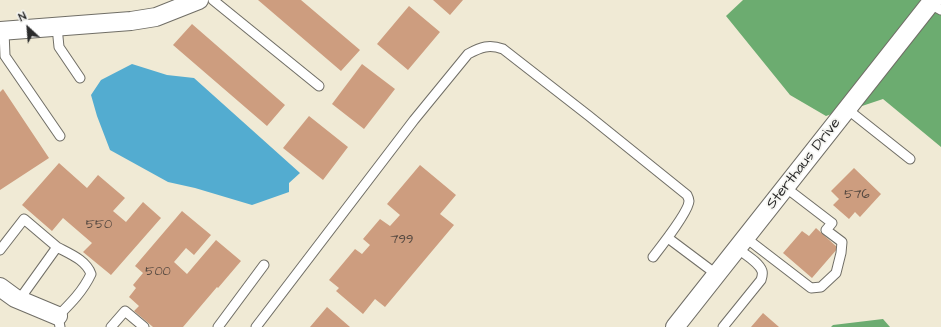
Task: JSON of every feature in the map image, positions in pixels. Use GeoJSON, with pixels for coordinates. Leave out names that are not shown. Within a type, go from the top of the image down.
{"type":"FeatureCollection","features":[{"type":"Feature","properties":{"kind":"street"},"geometry":{"type":"LineString","coordinates":[[2,31],[131,21],[156,17],[198,0]]}},
{"type":"Feature","properties":{"kind":"street","name":"Sterthaus Drive"},"geometry":{"type":"LineString","coordinates":[[675,327],[847,109],[935,5]]}},
{"type":"Feature","properties":{"kind":"street"},"geometry":{"type":"LineString","coordinates":[[0,287],[18,300],[59,322]]}},
{"type":"Feature","properties":{"kind":"lane"},"geometry":{"type":"LineString","coordinates":[[213,0],[319,86]]}},
{"type":"Feature","properties":{"kind":"lane"},"geometry":{"type":"LineString","coordinates":[[57,27],[59,47],[80,78]]}},
{"type":"Feature","properties":{"kind":"lane"},"geometry":{"type":"LineString","coordinates":[[2,31],[3,58],[60,136]]}},
{"type":"Feature","properties":{"kind":"lane"},"geometry":{"type":"LineString","coordinates":[[256,327],[414,120],[468,54],[476,49],[485,47],[495,46],[503,50],[687,195],[689,202],[686,208],[668,238],[653,257]]}},
{"type":"Feature","properties":{"kind":"lane"},"geometry":{"type":"LineString","coordinates":[[847,109],[910,159]]}},
{"type":"Feature","properties":{"kind":"lane"},"geometry":{"type":"LineString","coordinates":[[741,243],[811,288],[821,288],[836,273],[841,254],[842,242],[826,230],[832,223],[785,187]]}},
{"type":"Feature","properties":{"kind":"lane"},"geometry":{"type":"LineString","coordinates":[[0,250],[24,219],[58,247],[84,263],[89,269],[91,274],[86,285],[59,322]]}},
{"type":"Feature","properties":{"kind":"lane"},"geometry":{"type":"LineString","coordinates":[[668,238],[716,274]]}},
{"type":"Feature","properties":{"kind":"lane"},"geometry":{"type":"LineString","coordinates":[[723,327],[761,280],[763,275],[759,265],[741,243]]}},
{"type":"Feature","properties":{"kind":"lane"},"geometry":{"type":"LineString","coordinates":[[18,300],[58,247]]}},
{"type":"Feature","properties":{"kind":"lane"},"geometry":{"type":"LineString","coordinates":[[218,327],[264,265]]}},
{"type":"Feature","properties":{"kind":"lane"},"geometry":{"type":"LineString","coordinates":[[112,327],[125,311],[144,327]]}},
{"type":"Feature","properties":{"kind":"green space"},"geometry":{"type":"Polygon","coordinates":[[[743,0],[922,0],[832,114],[826,116],[790,95],[726,16],[743,0]]]}},
{"type":"Feature","properties":{"kind":"green space"},"geometry":{"type":"Polygon","coordinates":[[[941,4],[941,147],[883,99],[859,107],[941,4]]]}},
{"type":"Feature","properties":{"kind":"green space"},"geometry":{"type":"Polygon","coordinates":[[[883,319],[890,327],[831,327],[833,325],[883,319]]]}},
{"type":"Feature","properties":{"kind":"water"},"geometry":{"type":"Polygon","coordinates":[[[132,64],[167,75],[194,78],[300,173],[289,183],[289,192],[252,205],[195,188],[168,182],[110,150],[91,95],[101,80],[132,64]]]}},
{"type":"Feature","properties":{"kind":"building"},"geometry":{"type":"Polygon","coordinates":[[[258,0],[301,0],[360,50],[341,71],[258,0]]]}},
{"type":"Feature","properties":{"kind":"building"},"geometry":{"type":"Polygon","coordinates":[[[433,0],[463,0],[450,15],[433,0]]]}},
{"type":"Feature","properties":{"kind":"building"},"geometry":{"type":"Polygon","coordinates":[[[409,6],[440,32],[408,70],[377,44],[409,6]]]}},
{"type":"Feature","properties":{"kind":"building"},"geometry":{"type":"Polygon","coordinates":[[[192,24],[285,105],[267,126],[173,45],[192,24]]]}},
{"type":"Feature","properties":{"kind":"building"},"geometry":{"type":"Polygon","coordinates":[[[362,64],[395,89],[364,129],[332,104],[362,64]]]}},
{"type":"Feature","properties":{"kind":"building"},"geometry":{"type":"Polygon","coordinates":[[[3,89],[49,158],[0,190],[0,92],[3,89]]]}},
{"type":"Feature","properties":{"kind":"building"},"geometry":{"type":"Polygon","coordinates":[[[309,116],[348,147],[323,180],[283,148],[309,116]]]}},
{"type":"Feature","properties":{"kind":"building"},"geometry":{"type":"Polygon","coordinates":[[[59,163],[87,188],[98,175],[125,198],[113,211],[126,222],[143,202],[161,218],[111,275],[83,252],[92,243],[63,218],[52,231],[22,205],[59,163]]]}},
{"type":"Feature","properties":{"kind":"building"},"geometry":{"type":"Polygon","coordinates":[[[420,165],[456,195],[440,214],[454,225],[385,307],[375,299],[363,314],[336,291],[339,288],[329,280],[355,249],[362,254],[370,245],[363,239],[380,219],[390,226],[400,215],[387,204],[420,165]]]}},
{"type":"Feature","properties":{"kind":"building"},"geometry":{"type":"Polygon","coordinates":[[[854,168],[881,194],[860,217],[855,212],[849,219],[833,205],[839,199],[831,191],[854,168]]]}},
{"type":"Feature","properties":{"kind":"building"},"geometry":{"type":"Polygon","coordinates":[[[182,211],[211,235],[194,255],[186,248],[174,262],[187,274],[216,240],[241,261],[183,327],[153,327],[134,311],[139,306],[129,297],[136,288],[133,285],[143,273],[135,266],[182,211]]]}},
{"type":"Feature","properties":{"kind":"building"},"geometry":{"type":"Polygon","coordinates":[[[816,228],[838,248],[812,278],[783,253],[802,231],[809,236],[816,228]]]}},
{"type":"Feature","properties":{"kind":"building"},"geometry":{"type":"Polygon","coordinates":[[[327,307],[350,327],[310,327],[327,307]]]}},
{"type":"Feature","properties":{"kind":"building"},"geometry":{"type":"Polygon","coordinates":[[[763,313],[779,327],[751,327],[763,313]]]}}]}
